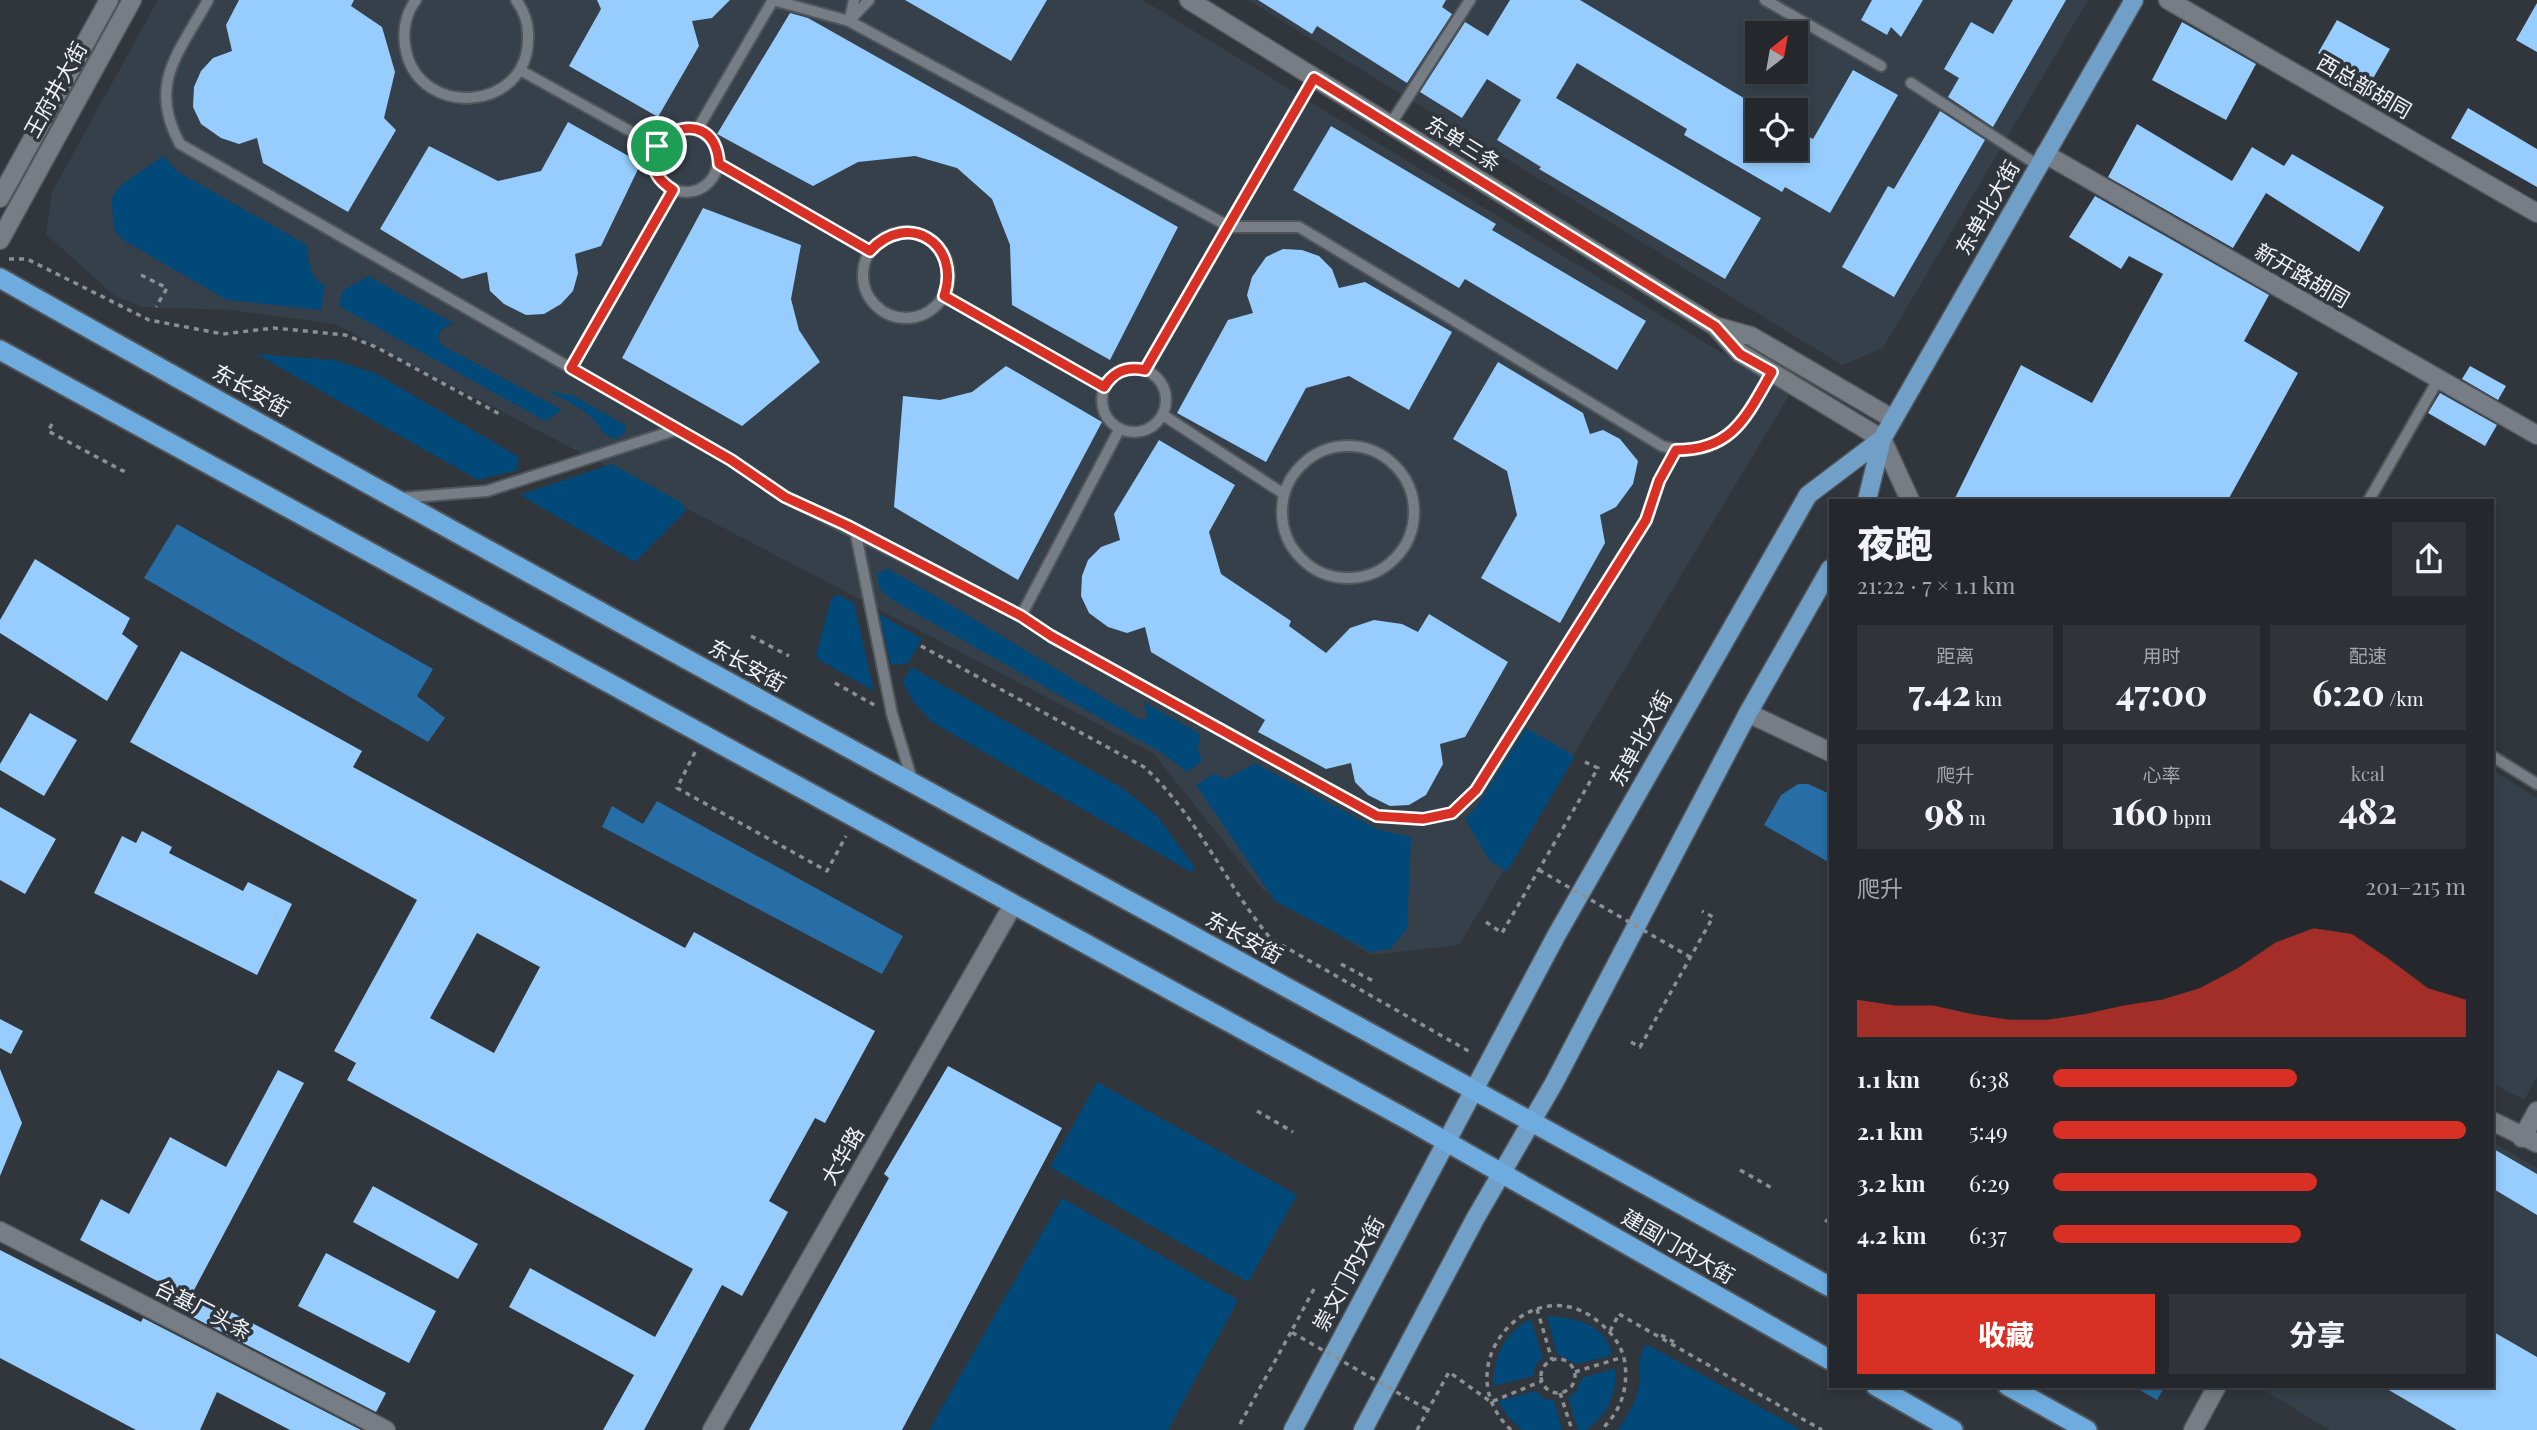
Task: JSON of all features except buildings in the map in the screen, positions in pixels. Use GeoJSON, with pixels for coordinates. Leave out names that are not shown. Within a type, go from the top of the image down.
{"type":"FeatureCollection","features":[{"type":"Feature","properties":{"kind":"highway","name":"东长安街"},"geometry":{"type":"LineString","coordinates":[[0,278],[914,785],[1532,1121]]}},
{"type":"Feature","properties":{"kind":"highway"},"geometry":{"type":"LineString","coordinates":[[0,350],[1446,1141]]}},
{"type":"Feature","properties":{"kind":"highway","name":"建国门内大街"},"geometry":{"type":"LineString","coordinates":[[1532,1121],[1829,1286]]}},
{"type":"Feature","properties":{"kind":"highway","name":"建国门内大街"},"geometry":{"type":"LineString","coordinates":[[1446,1141],[1829,1359]]}},
{"type":"Feature","properties":{"kind":"highway"},"geometry":{"type":"LineString","coordinates":[[1879,1388],[1952,1430]]}},
{"type":"Feature","properties":{"kind":"highway"},"geometry":{"type":"LineString","coordinates":[[2012,1388],[2087,1430]]}},
{"type":"Feature","properties":{"kind":"main road","name":"东单北大街"},"geometry":{"type":"LineString","coordinates":[[1867,499],[1882,439],[2134,0]]}},
{"type":"Feature","properties":{"kind":"main road","name":"东单北大街"},"geometry":{"type":"LineString","coordinates":[[1474,1089],[1556,936],[1808,495],[1882,439]]}},
{"type":"Feature","properties":{"kind":"main road"},"geometry":{"type":"LineString","coordinates":[[1363,1430],[1532,1121],[1748,713],[1829,571]]}},
{"type":"Feature","properties":{"kind":"main road","name":"崇文门内大街"},"geometry":{"type":"LineString","coordinates":[[1293,1430],[1474,1089]]}},
{"type":"Feature","properties":{"kind":"street","name":"王府井大街"},"geometry":{"type":"LineString","coordinates":[[0,198],[109,0]]}},
{"type":"Feature","properties":{"kind":"street","name":"王府井大街"},"geometry":{"type":"LineString","coordinates":[[0,240],[132,0]]}},
{"type":"Feature","properties":{"kind":"street","name":"东单三条"},"geometry":{"type":"LineString","coordinates":[[1189,0],[1715,326],[1751,336],[1893,419]]}},
{"type":"Feature","properties":{"kind":"street","name":"西总部胡同"},"geometry":{"type":"LineString","coordinates":[[2168,0],[2537,213]]}},
{"type":"Feature","properties":{"kind":"street","name":"新开路胡同"},"geometry":{"type":"LineString","coordinates":[[2042,160],[2537,435]]}},
{"type":"Feature","properties":{"kind":"street","name":"东单三条"},"geometry":{"type":"LineString","coordinates":[[1715,326],[1740,354],[1882,439]]}},
{"type":"Feature","properties":{"kind":"street"},"geometry":{"type":"LineString","coordinates":[[1882,439],[1910,499]]}},
{"type":"Feature","properties":{"kind":"street"},"geometry":{"type":"LineString","coordinates":[[1748,713],[1829,752]]}},
{"type":"Feature","properties":{"kind":"street","name":"大华路"},"geometry":{"type":"LineString","coordinates":[[712,1430],[1013,905]]}},
{"type":"Feature","properties":{"kind":"street"},"geometry":{"type":"LineString","coordinates":[[2494,1122],[2530,1141],[2537,1111]]}},
{"type":"Feature","properties":{"kind":"street","name":"台基厂头条"},"geometry":{"type":"LineString","coordinates":[[0,1231],[386,1430]]}},
{"type":"Feature","properties":{"kind":"street"},"geometry":{"type":"LineString","coordinates":[[2193,1430],[2216,1388]]}},
{"type":"Feature","properties":{"kind":"lane"},"geometry":{"type":"LineString","coordinates":[[208,0],[172,65],[164,89],[168,122],[180,145],[731,460],[785,497],[1021,616],[1051,636],[1377,816],[1423,819],[1452,813],[1476,790],[1646,520],[1659,481],[1676,450]]}},
{"type":"Feature","properties":{"kind":"lane"},"geometry":{"type":"LineString","coordinates":[[416,0],[405,22],[404,41],[408,61],[418,78],[433,90],[452,98],[471,100],[491,95],[508,85],[520,70],[528,50],[528,28],[522,8],[516,0]]}},
{"type":"Feature","properties":{"kind":"lane"},"geometry":{"type":"LineString","coordinates":[[697,130],[773,0],[849,21],[1230,227],[1299,227],[1662,446],[1676,450],[1701,450],[1722,442],[1739,423],[1772,372]]}},
{"type":"Feature","properties":{"kind":"lane"},"geometry":{"type":"LineString","coordinates":[[849,21],[854,0]]}},
{"type":"Feature","properties":{"kind":"lane"},"geometry":{"type":"LineString","coordinates":[[849,21],[869,0]]}},
{"type":"Feature","properties":{"kind":"lane"},"geometry":{"type":"LineString","coordinates":[[1390,125],[1470,0]]}},
{"type":"Feature","properties":{"kind":"lane"},"geometry":{"type":"LineString","coordinates":[[1765,0],[1881,66]]}},
{"type":"Feature","properties":{"kind":"lane"},"geometry":{"type":"LineString","coordinates":[[520,70],[657,146]]}},
{"type":"Feature","properties":{"kind":"lane"},"geometry":{"type":"LineString","coordinates":[[1145,370],[1314,78]]}},
{"type":"Feature","properties":{"kind":"lane"},"geometry":{"type":"LineString","coordinates":[[1911,83],[2042,160]]}},
{"type":"Feature","properties":{"kind":"lane"},"geometry":{"type":"LineString","coordinates":[[679,129],[697,130],[714,143],[719,164],[711,182],[703,188],[683,192],[673,190],[658,176],[654,156],[657,146],[662,138],[679,129]]}},
{"type":"Feature","properties":{"kind":"lane"},"geometry":{"type":"LineString","coordinates":[[719,164],[870,251]]}},
{"type":"Feature","properties":{"kind":"lane"},"geometry":{"type":"LineString","coordinates":[[571,368],[673,190]]}},
{"type":"Feature","properties":{"kind":"lane"},"geometry":{"type":"LineString","coordinates":[[907,232],[928,238],[943,254],[948,267],[944,296],[923,314],[896,317],[883,312],[866,291],[864,264],[870,251],[879,240],[892,234],[907,232]]}},
{"type":"Feature","properties":{"kind":"lane"},"geometry":{"type":"LineString","coordinates":[[944,296],[1104,387]]}},
{"type":"Feature","properties":{"kind":"lane"},"geometry":{"type":"LineString","coordinates":[[1126,369],[1145,370],[1155,375],[1166,394],[1163,415],[1147,430],[1136,433],[1119,430],[1104,413],[1101,395],[1104,387],[1109,379],[1126,369]]}},
{"type":"Feature","properties":{"kind":"lane"},"geometry":{"type":"LineString","coordinates":[[2370,499],[2438,380]]}},
{"type":"Feature","properties":{"kind":"lane"},"geometry":{"type":"LineString","coordinates":[[1163,415],[1284,494]]}},
{"type":"Feature","properties":{"kind":"lane"},"geometry":{"type":"LineString","coordinates":[[398,499],[487,491],[676,430]]}},
{"type":"Feature","properties":{"kind":"lane"},"geometry":{"type":"LineString","coordinates":[[1021,616],[1119,430]]}},
{"type":"Feature","properties":{"kind":"lane"},"geometry":{"type":"LineString","coordinates":[[1351,446],[1373,451],[1392,463],[1406,480],[1413,501],[1413,523],[1406,544],[1392,561],[1375,573],[1354,578],[1333,576],[1313,568],[1297,554],[1286,536],[1282,515],[1284,494],[1294,474],[1309,458],[1329,448],[1351,446]]}},
{"type":"Feature","properties":{"kind":"lane"},"geometry":{"type":"LineString","coordinates":[[855,530],[892,714],[914,785]]}},
{"type":"Feature","properties":{"kind":"lane"},"geometry":{"type":"LineString","coordinates":[[2494,757],[2537,784]]}},
{"type":"Feature","properties":{"kind":"path"},"geometry":{"type":"LineString","coordinates":[[0,259],[27,259],[149,320],[223,334],[274,328],[345,335],[376,347],[503,416]]}},
{"type":"Feature","properties":{"kind":"path"},"geometry":{"type":"LineString","coordinates":[[141,275],[167,288],[156,307]]}},
{"type":"Feature","properties":{"kind":"path"},"geometry":{"type":"LineString","coordinates":[[52,424],[48,431],[123,471],[126,465]]}},
{"type":"Feature","properties":{"kind":"path"},"geometry":{"type":"LineString","coordinates":[[751,636],[789,656]]}},
{"type":"Feature","properties":{"kind":"path"},"geometry":{"type":"LineString","coordinates":[[921,646],[1144,767],[1167,788],[1247,910],[1271,939],[1489,1062]]}},
{"type":"Feature","properties":{"kind":"path"},"geometry":{"type":"LineString","coordinates":[[835,683],[871,705]]}},
{"type":"Feature","properties":{"kind":"path"},"geometry":{"type":"LineString","coordinates":[[703,735],[677,788],[827,871],[855,819]]}},
{"type":"Feature","properties":{"kind":"path"},"geometry":{"type":"LineString","coordinates":[[1486,922],[1502,933],[1598,768],[1585,762]]}},
{"type":"Feature","properties":{"kind":"path"},"geometry":{"type":"LineString","coordinates":[[1539,870],[1690,957]]}},
{"type":"Feature","properties":{"kind":"path"},"geometry":{"type":"LineString","coordinates":[[1631,1042],[1640,1047],[1713,917],[1702,911]]}},
{"type":"Feature","properties":{"kind":"path"},"geometry":{"type":"LineString","coordinates":[[1341,964],[1375,982]]}},
{"type":"Feature","properties":{"kind":"path"},"geometry":{"type":"LineString","coordinates":[[1257,1111],[1293,1132]]}},
{"type":"Feature","properties":{"kind":"path"},"geometry":{"type":"LineString","coordinates":[[1740,1170],[1772,1188]]}},
{"type":"Feature","properties":{"kind":"path"},"geometry":{"type":"LineString","coordinates":[[1825,1220],[1829,1222]]}},
{"type":"Feature","properties":{"kind":"path"},"geometry":{"type":"LineString","coordinates":[[1240,1424],[1314,1289]]}},
{"type":"Feature","properties":{"kind":"path"},"geometry":{"type":"LineString","coordinates":[[1511,1430],[1501,1420],[1491,1402],[1487,1374],[1493,1346],[1504,1329],[1519,1317],[1537,1309],[1557,1307],[1577,1310],[1595,1318],[1610,1331],[1624,1356],[1627,1378],[1623,1400],[1612,1420],[1601,1430]]}},
{"type":"Feature","properties":{"kind":"path"},"geometry":{"type":"LineString","coordinates":[[1537,1309],[1552,1360]]}},
{"type":"Feature","properties":{"kind":"path"},"geometry":{"type":"LineString","coordinates":[[1610,1331],[1619,1314]]}},
{"type":"Feature","properties":{"kind":"path"},"geometry":{"type":"LineString","coordinates":[[1619,1314],[1674,1342]]}},
{"type":"Feature","properties":{"kind":"path"},"geometry":{"type":"LineString","coordinates":[[1619,1314],[1822,1430]]}},
{"type":"Feature","properties":{"kind":"path"},"geometry":{"type":"LineString","coordinates":[[1291,1332],[1428,1410]]}},
{"type":"Feature","properties":{"kind":"path"},"geometry":{"type":"LineString","coordinates":[[1575,1372],[1624,1356]]}},
{"type":"Feature","properties":{"kind":"path"},"geometry":{"type":"LineString","coordinates":[[1552,1360],[1566,1361],[1575,1372],[1573,1384],[1560,1393],[1549,1390],[1542,1381],[1544,1366],[1552,1360]]}},
{"type":"Feature","properties":{"kind":"path"},"geometry":{"type":"LineString","coordinates":[[1417,1430],[1449,1372],[1491,1402]]}},
{"type":"Feature","properties":{"kind":"path"},"geometry":{"type":"LineString","coordinates":[[1491,1402],[1542,1381]]}},
{"type":"Feature","properties":{"kind":"path"},"geometry":{"type":"LineString","coordinates":[[1560,1393],[1572,1430]]}},
{"type":"Feature","properties":{"kind":"shaded area"},"geometry":{"type":"Polygon","coordinates":[[[158,0],[1143,0],[1790,394],[1459,945],[1372,955],[1262,889],[1153,753],[335,324],[232,310],[142,307],[115,296],[46,234],[52,192],[158,0]]]}},
{"type":"Feature","properties":{"kind":"shaded area"},"geometry":{"type":"Polygon","coordinates":[[[1248,0],[2088,0],[1883,348],[1842,365],[1248,0]]]}},
{"type":"Feature","properties":{"kind":"shaded area"},"geometry":{"type":"Polygon","coordinates":[[[163,156],[178,172],[307,245],[313,274],[325,286],[321,310],[227,300],[125,241],[115,232],[111,199],[121,185],[163,156]]]}},
{"type":"Feature","properties":{"kind":"shaded area"},"geometry":{"type":"Polygon","coordinates":[[[368,276],[453,323],[441,330],[438,339],[442,345],[562,410],[545,421],[339,306],[342,291],[368,276]]]}},
{"type":"Feature","properties":{"kind":"shaded area"},"geometry":{"type":"Polygon","coordinates":[[[256,354],[334,360],[375,373],[519,457],[517,470],[478,480],[256,354]]]}},
{"type":"Feature","properties":{"kind":"shaded area"},"geometry":{"type":"Polygon","coordinates":[[[546,390],[574,396],[625,425],[626,432],[617,439],[608,436],[586,413],[546,390]]]}},
{"type":"Feature","properties":{"kind":"shaded area"},"geometry":{"type":"Polygon","coordinates":[[[612,464],[682,503],[686,511],[635,562],[520,495],[612,464]]]}},
{"type":"Feature","properties":{"kind":"shaded area"},"geometry":{"type":"Polygon","coordinates":[[[177,524],[433,669],[417,696],[445,718],[428,742],[144,578],[177,524]]]}},
{"type":"Feature","properties":{"kind":"shaded area"},"geometry":{"type":"Polygon","coordinates":[[[888,569],[1141,720],[1148,717],[1144,702],[1200,734],[1198,749],[1202,761],[1187,772],[1162,753],[894,601],[878,582],[878,573],[888,569]]]}},
{"type":"Feature","properties":{"kind":"shaded area"},"geometry":{"type":"Polygon","coordinates":[[[837,594],[854,603],[874,691],[819,660],[816,655],[831,599],[837,594]]]}},
{"type":"Feature","properties":{"kind":"shaded area"},"geometry":{"type":"Polygon","coordinates":[[[879,614],[922,639],[907,664],[891,665],[879,614]]]}},
{"type":"Feature","properties":{"kind":"shaded area"},"geometry":{"type":"Polygon","coordinates":[[[911,667],[1124,789],[1158,817],[1195,868],[1191,872],[932,722],[912,700],[903,682],[911,667]]]}},
{"type":"Feature","properties":{"kind":"shaded area"},"geometry":{"type":"Polygon","coordinates":[[[1526,728],[1575,756],[1507,872],[1489,860],[1465,819],[1477,806],[1526,728]]]}},
{"type":"Feature","properties":{"kind":"shaded area"},"geometry":{"type":"Polygon","coordinates":[[[1255,763],[1377,829],[1411,837],[1407,929],[1390,949],[1371,952],[1275,901],[1196,785],[1213,774],[1226,779],[1255,763]]]}},
{"type":"Feature","properties":{"kind":"shaded area"},"geometry":{"type":"Polygon","coordinates":[[[2494,771],[2537,798],[2537,1077],[2524,1100],[2494,1084],[2494,771]]]}},
{"type":"Feature","properties":{"kind":"shaded area"},"geometry":{"type":"Polygon","coordinates":[[[1798,784],[1808,784],[1829,794],[1829,862],[1764,825],[1781,795],[1798,784]]]}},
{"type":"Feature","properties":{"kind":"shaded area"},"geometry":{"type":"Polygon","coordinates":[[[657,801],[903,936],[882,974],[602,827],[612,806],[643,824],[657,801]]]}},
{"type":"Feature","properties":{"kind":"shaded area"},"geometry":{"type":"Polygon","coordinates":[[[1097,1082],[1297,1195],[1248,1282],[1050,1167],[1097,1082]]]}},
{"type":"Feature","properties":{"kind":"shaded area"},"geometry":{"type":"Polygon","coordinates":[[[2494,1143],[2537,1168],[2537,1430],[2330,1430],[2261,1388],[2494,1388],[2494,1143]]]}},
{"type":"Feature","properties":{"kind":"shaded area"},"geometry":{"type":"Polygon","coordinates":[[[1062,1198],[1238,1300],[1168,1430],[929,1430],[1062,1198]]]}},
{"type":"Feature","properties":{"kind":"shaded area"},"geometry":{"type":"Polygon","coordinates":[[[1547,1316],[1567,1318],[1596,1329],[1609,1344],[1612,1355],[1577,1364],[1557,1354],[1547,1316]]]}},
{"type":"Feature","properties":{"kind":"shaded area"},"geometry":{"type":"Polygon","coordinates":[[[1531,1319],[1543,1358],[1536,1364],[1533,1376],[1493,1386],[1502,1346],[1514,1331],[1531,1319]]]}},
{"type":"Feature","properties":{"kind":"shaded area"},"geometry":{"type":"Polygon","coordinates":[[[1645,1345],[1801,1430],[1617,1430],[1635,1398],[1639,1384],[1640,1358],[1645,1345]]]}},
{"type":"Feature","properties":{"kind":"shaded area"},"geometry":{"type":"Polygon","coordinates":[[[1615,1368],[1615,1387],[1610,1403],[1600,1418],[1586,1430],[1578,1430],[1568,1397],[1576,1392],[1582,1378],[1615,1368]]]}},
{"type":"Feature","properties":{"kind":"shaded area"},"geometry":{"type":"Polygon","coordinates":[[[2136,1388],[2164,1388],[2157,1400],[2136,1388]]]}},
{"type":"Feature","properties":{"kind":"shaded area"},"geometry":{"type":"Polygon","coordinates":[[[1536,1391],[1544,1399],[1554,1400],[1562,1430],[1522,1430],[1507,1416],[1498,1401],[1536,1391]]]}},
{"type":"Feature","properties":{"kind":"route"},"geometry":{"type":"LineString","coordinates":[[1314,78],[1715,326],[1740,354],[1772,372],[1739,423],[1722,442],[1701,450],[1676,450],[1659,481],[1646,520],[1476,790],[1452,813],[1423,819],[1377,816],[1051,636],[1021,616],[846,525],[785,497],[731,460],[571,368],[673,190],[664,184],[654,166],[657,146],[670,132],[688,128],[697,130],[707,135],[714,143],[719,164],[870,251],[879,240],[892,234],[907,232],[934,242],[948,267],[944,296],[1104,387],[1109,379],[1126,369],[1145,370],[1314,78]]}}]}
